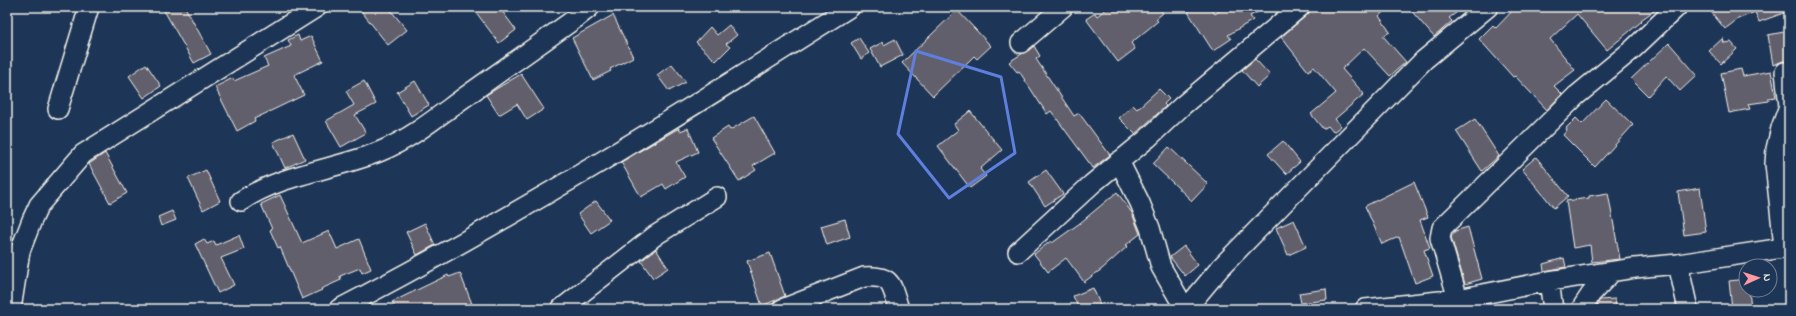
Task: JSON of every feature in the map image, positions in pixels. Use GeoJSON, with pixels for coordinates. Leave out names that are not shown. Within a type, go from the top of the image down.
{"type":"FeatureCollection","features":[{"type":"Feature","properties":{"kind":"street"},"geometry":{"type":"LineString","coordinates":[[58,109],[89,7]]}},
{"type":"Feature","properties":{"kind":"street"},"geometry":{"type":"LineString","coordinates":[[11,309],[20,251],[39,204],[84,154],[317,7]]}},
{"type":"Feature","properties":{"kind":"street"},"geometry":{"type":"LineString","coordinates":[[241,201],[256,191],[277,182],[343,164],[382,151],[416,132],[590,7]]}},
{"type":"Feature","properties":{"kind":"street"},"geometry":{"type":"LineString","coordinates":[[339,309],[407,274],[535,201],[711,96],[850,7]]}},
{"type":"Feature","properties":{"kind":"street"},"geometry":{"type":"LineString","coordinates":[[1021,43],[1063,7]]}},
{"type":"Feature","properties":{"kind":"street"},"geometry":{"type":"LineString","coordinates":[[1018,252],[1148,138],[1182,106],[1300,7]]}},
{"type":"Feature","properties":{"kind":"street"},"geometry":{"type":"LineString","coordinates":[[1119,162],[1140,203],[1150,228],[1161,267],[1186,309],[1221,267],[1418,66],[1488,7]]}},
{"type":"Feature","properties":{"kind":"street"},"geometry":{"type":"LineString","coordinates":[[1458,299],[1440,238],[1442,228],[1576,96],[1633,49],[1677,7]]}},
{"type":"Feature","properties":{"kind":"street"},"geometry":{"type":"LineString","coordinates":[[1365,309],[1425,306],[1549,281],[1678,264],[1786,247],[1774,164],[1781,128],[1789,106],[1785,72]]}},
{"type":"Feature","properties":{"kind":"street"},"geometry":{"type":"LineString","coordinates":[[561,309],[656,235],[717,197]]}},
{"type":"Feature","properties":{"kind":"street"},"geometry":{"type":"LineString","coordinates":[[1678,264],[1688,309]]}},
{"type":"Feature","properties":{"kind":"street"},"geometry":{"type":"LineString","coordinates":[[1581,309],[1592,294],[1612,272]]}},
{"type":"Feature","properties":{"kind":"street"},"geometry":{"type":"LineString","coordinates":[[782,309],[864,277],[876,276],[883,278],[890,283],[899,309]]}},
{"type":"Feature","properties":{"kind":"street"},"geometry":{"type":"LineString","coordinates":[[1549,281],[1553,309]]}},
{"type":"Feature","properties":{"kind":"highlighted area"},"geometry":{"type":"Polygon","coordinates":[[[916,51],[1001,77],[1015,153],[949,198],[898,134],[916,51]]]}},
{"type":"Feature","properties":{"kind":"building"},"geometry":{"type":"Polygon","coordinates":[[[162,7],[185,7],[211,54],[194,63],[162,7]]]}},
{"type":"Feature","properties":{"kind":"building"},"geometry":{"type":"Polygon","coordinates":[[[358,7],[388,7],[407,30],[388,45],[358,7]]]}},
{"type":"Feature","properties":{"kind":"building"},"geometry":{"type":"Polygon","coordinates":[[[472,7],[499,7],[516,30],[499,43],[472,7]]]}},
{"type":"Feature","properties":{"kind":"building"},"geometry":{"type":"Polygon","coordinates":[[[1109,7],[1158,7],[1163,13],[1156,19],[1158,21],[1131,43],[1135,49],[1118,62],[1086,19],[1095,13],[1097,16],[1109,7]]]}},
{"type":"Feature","properties":{"kind":"building"},"geometry":{"type":"Polygon","coordinates":[[[1195,7],[1210,7],[1215,14],[1225,7],[1267,7],[1250,16],[1253,20],[1228,35],[1231,39],[1213,51],[1188,12],[1195,7]]]}},
{"type":"Feature","properties":{"kind":"building"},"geometry":{"type":"Polygon","coordinates":[[[1311,7],[1389,7],[1379,16],[1390,32],[1383,36],[1406,62],[1390,76],[1364,48],[1342,69],[1364,94],[1335,119],[1341,126],[1333,132],[1328,126],[1323,129],[1311,114],[1336,93],[1314,67],[1308,71],[1281,37],[1307,15],[1311,7]]]}},
{"type":"Feature","properties":{"kind":"building"},"geometry":{"type":"Polygon","coordinates":[[[1408,7],[1464,7],[1449,18],[1452,21],[1434,37],[1408,7]]]}},
{"type":"Feature","properties":{"kind":"building"},"geometry":{"type":"Polygon","coordinates":[[[1516,7],[1659,7],[1641,20],[1642,21],[1607,50],[1577,14],[1550,39],[1575,70],[1554,86],[1562,94],[1547,110],[1515,76],[1513,77],[1479,39],[1493,25],[1496,28],[1516,7]]]}},
{"type":"Feature","properties":{"kind":"building"},"geometry":{"type":"Polygon","coordinates":[[[1707,7],[1789,7],[1789,11],[1759,22],[1755,12],[1738,19],[1725,29],[1707,7]]]}},
{"type":"Feature","properties":{"kind":"building"},"geometry":{"type":"Polygon","coordinates":[[[957,10],[991,46],[977,59],[974,56],[933,96],[902,63],[957,10]]]}},
{"type":"Feature","properties":{"kind":"building"},"geometry":{"type":"Polygon","coordinates":[[[613,15],[633,57],[593,80],[572,38],[613,15]]]}},
{"type":"Feature","properties":{"kind":"building"},"geometry":{"type":"Polygon","coordinates":[[[729,25],[737,35],[726,44],[730,47],[716,61],[696,42],[710,27],[717,35],[729,25]]]}},
{"type":"Feature","properties":{"kind":"building"},"geometry":{"type":"Polygon","coordinates":[[[1789,31],[1789,62],[1783,61],[1773,65],[1768,35],[1789,31]]]}},
{"type":"Feature","properties":{"kind":"building"},"geometry":{"type":"Polygon","coordinates":[[[298,35],[300,41],[311,36],[323,61],[294,75],[304,95],[254,119],[255,121],[237,131],[215,87],[233,78],[234,81],[268,66],[264,58],[291,46],[288,40],[298,35]]]}},
{"type":"Feature","properties":{"kind":"building"},"geometry":{"type":"Polygon","coordinates":[[[859,38],[869,53],[861,59],[851,43],[859,38]]]}},
{"type":"Feature","properties":{"kind":"building"},"geometry":{"type":"Polygon","coordinates":[[[1723,38],[1724,43],[1731,42],[1737,49],[1721,64],[1709,51],[1723,38]]]}},
{"type":"Feature","properties":{"kind":"building"},"geometry":{"type":"Polygon","coordinates":[[[895,39],[903,55],[880,67],[870,49],[883,42],[884,45],[895,39]]]}},
{"type":"Feature","properties":{"kind":"building"},"geometry":{"type":"Polygon","coordinates":[[[1669,43],[1697,75],[1680,91],[1666,76],[1648,96],[1631,79],[1669,43]]]}},
{"type":"Feature","properties":{"kind":"building"},"geometry":{"type":"Polygon","coordinates":[[[1034,46],[1040,56],[1036,59],[1074,116],[1079,113],[1110,155],[1093,168],[1051,111],[1047,114],[1019,71],[1017,72],[1009,62],[1034,46]]]}},
{"type":"Feature","properties":{"kind":"building"},"geometry":{"type":"Polygon","coordinates":[[[1255,59],[1270,75],[1257,87],[1242,70],[1255,59]]]}},
{"type":"Feature","properties":{"kind":"building"},"geometry":{"type":"Polygon","coordinates":[[[146,64],[161,86],[144,98],[129,76],[146,64]]]}},
{"type":"Feature","properties":{"kind":"building"},"geometry":{"type":"Polygon","coordinates":[[[672,64],[686,82],[669,91],[657,75],[672,64]]]}},
{"type":"Feature","properties":{"kind":"building"},"geometry":{"type":"Polygon","coordinates":[[[1741,69],[1743,76],[1771,71],[1776,97],[1769,98],[1769,101],[1748,104],[1750,109],[1729,113],[1721,73],[1741,69]]]}},
{"type":"Feature","properties":{"kind":"building"},"geometry":{"type":"Polygon","coordinates":[[[521,74],[544,109],[527,120],[517,104],[499,115],[486,95],[521,74]]]}},
{"type":"Feature","properties":{"kind":"building"},"geometry":{"type":"Polygon","coordinates":[[[364,81],[376,104],[355,115],[366,133],[341,147],[326,121],[354,105],[346,91],[364,81]]]}},
{"type":"Feature","properties":{"kind":"building"},"geometry":{"type":"Polygon","coordinates":[[[415,81],[429,105],[411,116],[397,92],[415,81]]]}},
{"type":"Feature","properties":{"kind":"building"},"geometry":{"type":"Polygon","coordinates":[[[1159,89],[1169,99],[1164,104],[1166,106],[1135,134],[1119,118],[1133,105],[1137,109],[1159,89]]]}},
{"type":"Feature","properties":{"kind":"building"},"geometry":{"type":"Polygon","coordinates":[[[1606,99],[1633,125],[1595,167],[1563,135],[1567,130],[1566,128],[1576,118],[1582,124],[1606,99]]]}},
{"type":"Feature","properties":{"kind":"building"},"geometry":{"type":"Polygon","coordinates":[[[970,111],[1002,150],[980,169],[986,176],[970,188],[938,146],[958,130],[954,124],[970,111]]]}},
{"type":"Feature","properties":{"kind":"building"},"geometry":{"type":"Polygon","coordinates":[[[754,116],[775,153],[753,166],[756,170],[739,181],[711,138],[728,127],[730,130],[754,116]]]}},
{"type":"Feature","properties":{"kind":"building"},"geometry":{"type":"Polygon","coordinates":[[[1475,119],[1499,156],[1482,171],[1456,131],[1475,119]]]}},
{"type":"Feature","properties":{"kind":"building"},"geometry":{"type":"Polygon","coordinates":[[[679,128],[680,131],[688,128],[698,152],[676,162],[685,177],[666,189],[663,184],[641,197],[621,162],[679,128]]]}},
{"type":"Feature","properties":{"kind":"building"},"geometry":{"type":"Polygon","coordinates":[[[293,133],[305,159],[285,168],[273,142],[293,133]]]}},
{"type":"Feature","properties":{"kind":"building"},"geometry":{"type":"Polygon","coordinates":[[[1283,141],[1300,162],[1286,174],[1268,154],[1283,141]]]}},
{"type":"Feature","properties":{"kind":"building"},"geometry":{"type":"Polygon","coordinates":[[[1169,147],[1208,184],[1192,201],[1153,164],[1169,147]]]}},
{"type":"Feature","properties":{"kind":"building"},"geometry":{"type":"Polygon","coordinates":[[[105,153],[127,193],[110,203],[89,164],[105,153]]]}},
{"type":"Feature","properties":{"kind":"building"},"geometry":{"type":"Polygon","coordinates":[[[1536,157],[1568,196],[1554,208],[1522,169],[1536,157]]]}},
{"type":"Feature","properties":{"kind":"building"},"geometry":{"type":"Polygon","coordinates":[[[206,170],[220,201],[203,210],[188,178],[206,170]]]}},
{"type":"Feature","properties":{"kind":"building"},"geometry":{"type":"Polygon","coordinates":[[[1046,170],[1063,194],[1045,206],[1029,182],[1046,170]]]}},
{"type":"Feature","properties":{"kind":"building"},"geometry":{"type":"Polygon","coordinates":[[[1414,182],[1428,217],[1420,220],[1430,248],[1424,250],[1433,276],[1415,283],[1399,237],[1382,244],[1365,206],[1414,182]]]}},
{"type":"Feature","properties":{"kind":"building"},"geometry":{"type":"Polygon","coordinates":[[[1700,188],[1706,232],[1684,235],[1678,192],[1700,188]]]}},
{"type":"Feature","properties":{"kind":"building"},"geometry":{"type":"Polygon","coordinates":[[[1117,192],[1132,213],[1140,234],[1126,245],[1128,246],[1102,269],[1084,282],[1066,258],[1048,272],[1034,254],[1051,241],[1052,243],[1080,223],[1117,192]]]}},
{"type":"Feature","properties":{"kind":"building"},"geometry":{"type":"Polygon","coordinates":[[[1608,193],[1620,259],[1592,262],[1590,245],[1573,248],[1566,201],[1589,198],[1589,196],[1608,193]]]}},
{"type":"Feature","properties":{"kind":"building"},"geometry":{"type":"Polygon","coordinates":[[[280,195],[302,243],[329,231],[337,249],[359,239],[371,269],[362,273],[360,268],[340,276],[341,280],[302,299],[280,247],[278,248],[270,230],[272,229],[261,204],[280,195]]]}},
{"type":"Feature","properties":{"kind":"building"},"geometry":{"type":"Polygon","coordinates":[[[596,201],[610,220],[591,233],[578,214],[596,201]]]}},
{"type":"Feature","properties":{"kind":"building"},"geometry":{"type":"Polygon","coordinates":[[[172,211],[176,220],[161,226],[158,217],[172,211]]]}},
{"type":"Feature","properties":{"kind":"building"},"geometry":{"type":"Polygon","coordinates":[[[845,219],[850,237],[827,245],[821,226],[845,219]]]}},
{"type":"Feature","properties":{"kind":"building"},"geometry":{"type":"Polygon","coordinates":[[[1294,220],[1306,247],[1288,255],[1276,228],[1294,220]]]}},
{"type":"Feature","properties":{"kind":"building"},"geometry":{"type":"Polygon","coordinates":[[[425,223],[435,245],[417,255],[406,232],[425,223]]]}},
{"type":"Feature","properties":{"kind":"building"},"geometry":{"type":"Polygon","coordinates":[[[1468,227],[1482,279],[1465,284],[1451,237],[1455,231],[1468,227]]]}},
{"type":"Feature","properties":{"kind":"building"},"geometry":{"type":"Polygon","coordinates":[[[239,235],[244,249],[221,258],[234,285],[218,293],[195,244],[204,239],[207,244],[214,241],[216,245],[239,235]]]}},
{"type":"Feature","properties":{"kind":"building"},"geometry":{"type":"Polygon","coordinates":[[[1184,246],[1198,265],[1185,276],[1170,257],[1184,246]]]}},
{"type":"Feature","properties":{"kind":"building"},"geometry":{"type":"Polygon","coordinates":[[[656,249],[668,268],[653,278],[641,261],[656,249]]]}},
{"type":"Feature","properties":{"kind":"building"},"geometry":{"type":"Polygon","coordinates":[[[770,253],[785,296],[762,306],[747,261],[770,253]]]}},
{"type":"Feature","properties":{"kind":"building"},"geometry":{"type":"Polygon","coordinates":[[[1564,258],[1566,267],[1544,271],[1543,264],[1564,258]]]}},
{"type":"Feature","properties":{"kind":"building"},"geometry":{"type":"Polygon","coordinates":[[[460,273],[474,309],[396,309],[392,302],[448,275],[449,277],[460,273]]]}},
{"type":"Feature","properties":{"kind":"building"},"geometry":{"type":"Polygon","coordinates":[[[1738,280],[1738,298],[1750,298],[1751,309],[1732,309],[1729,281],[1738,280]]]}},
{"type":"Feature","properties":{"kind":"building"},"geometry":{"type":"Polygon","coordinates":[[[1093,288],[1102,309],[1079,309],[1073,296],[1093,288]]]}},
{"type":"Feature","properties":{"kind":"building"},"geometry":{"type":"Polygon","coordinates":[[[1326,289],[1327,300],[1301,303],[1299,293],[1326,289]]]}},
{"type":"Feature","properties":{"kind":"building"},"geometry":{"type":"Polygon","coordinates":[[[1615,299],[1616,309],[1594,309],[1600,300],[1615,299]]]}}]}
